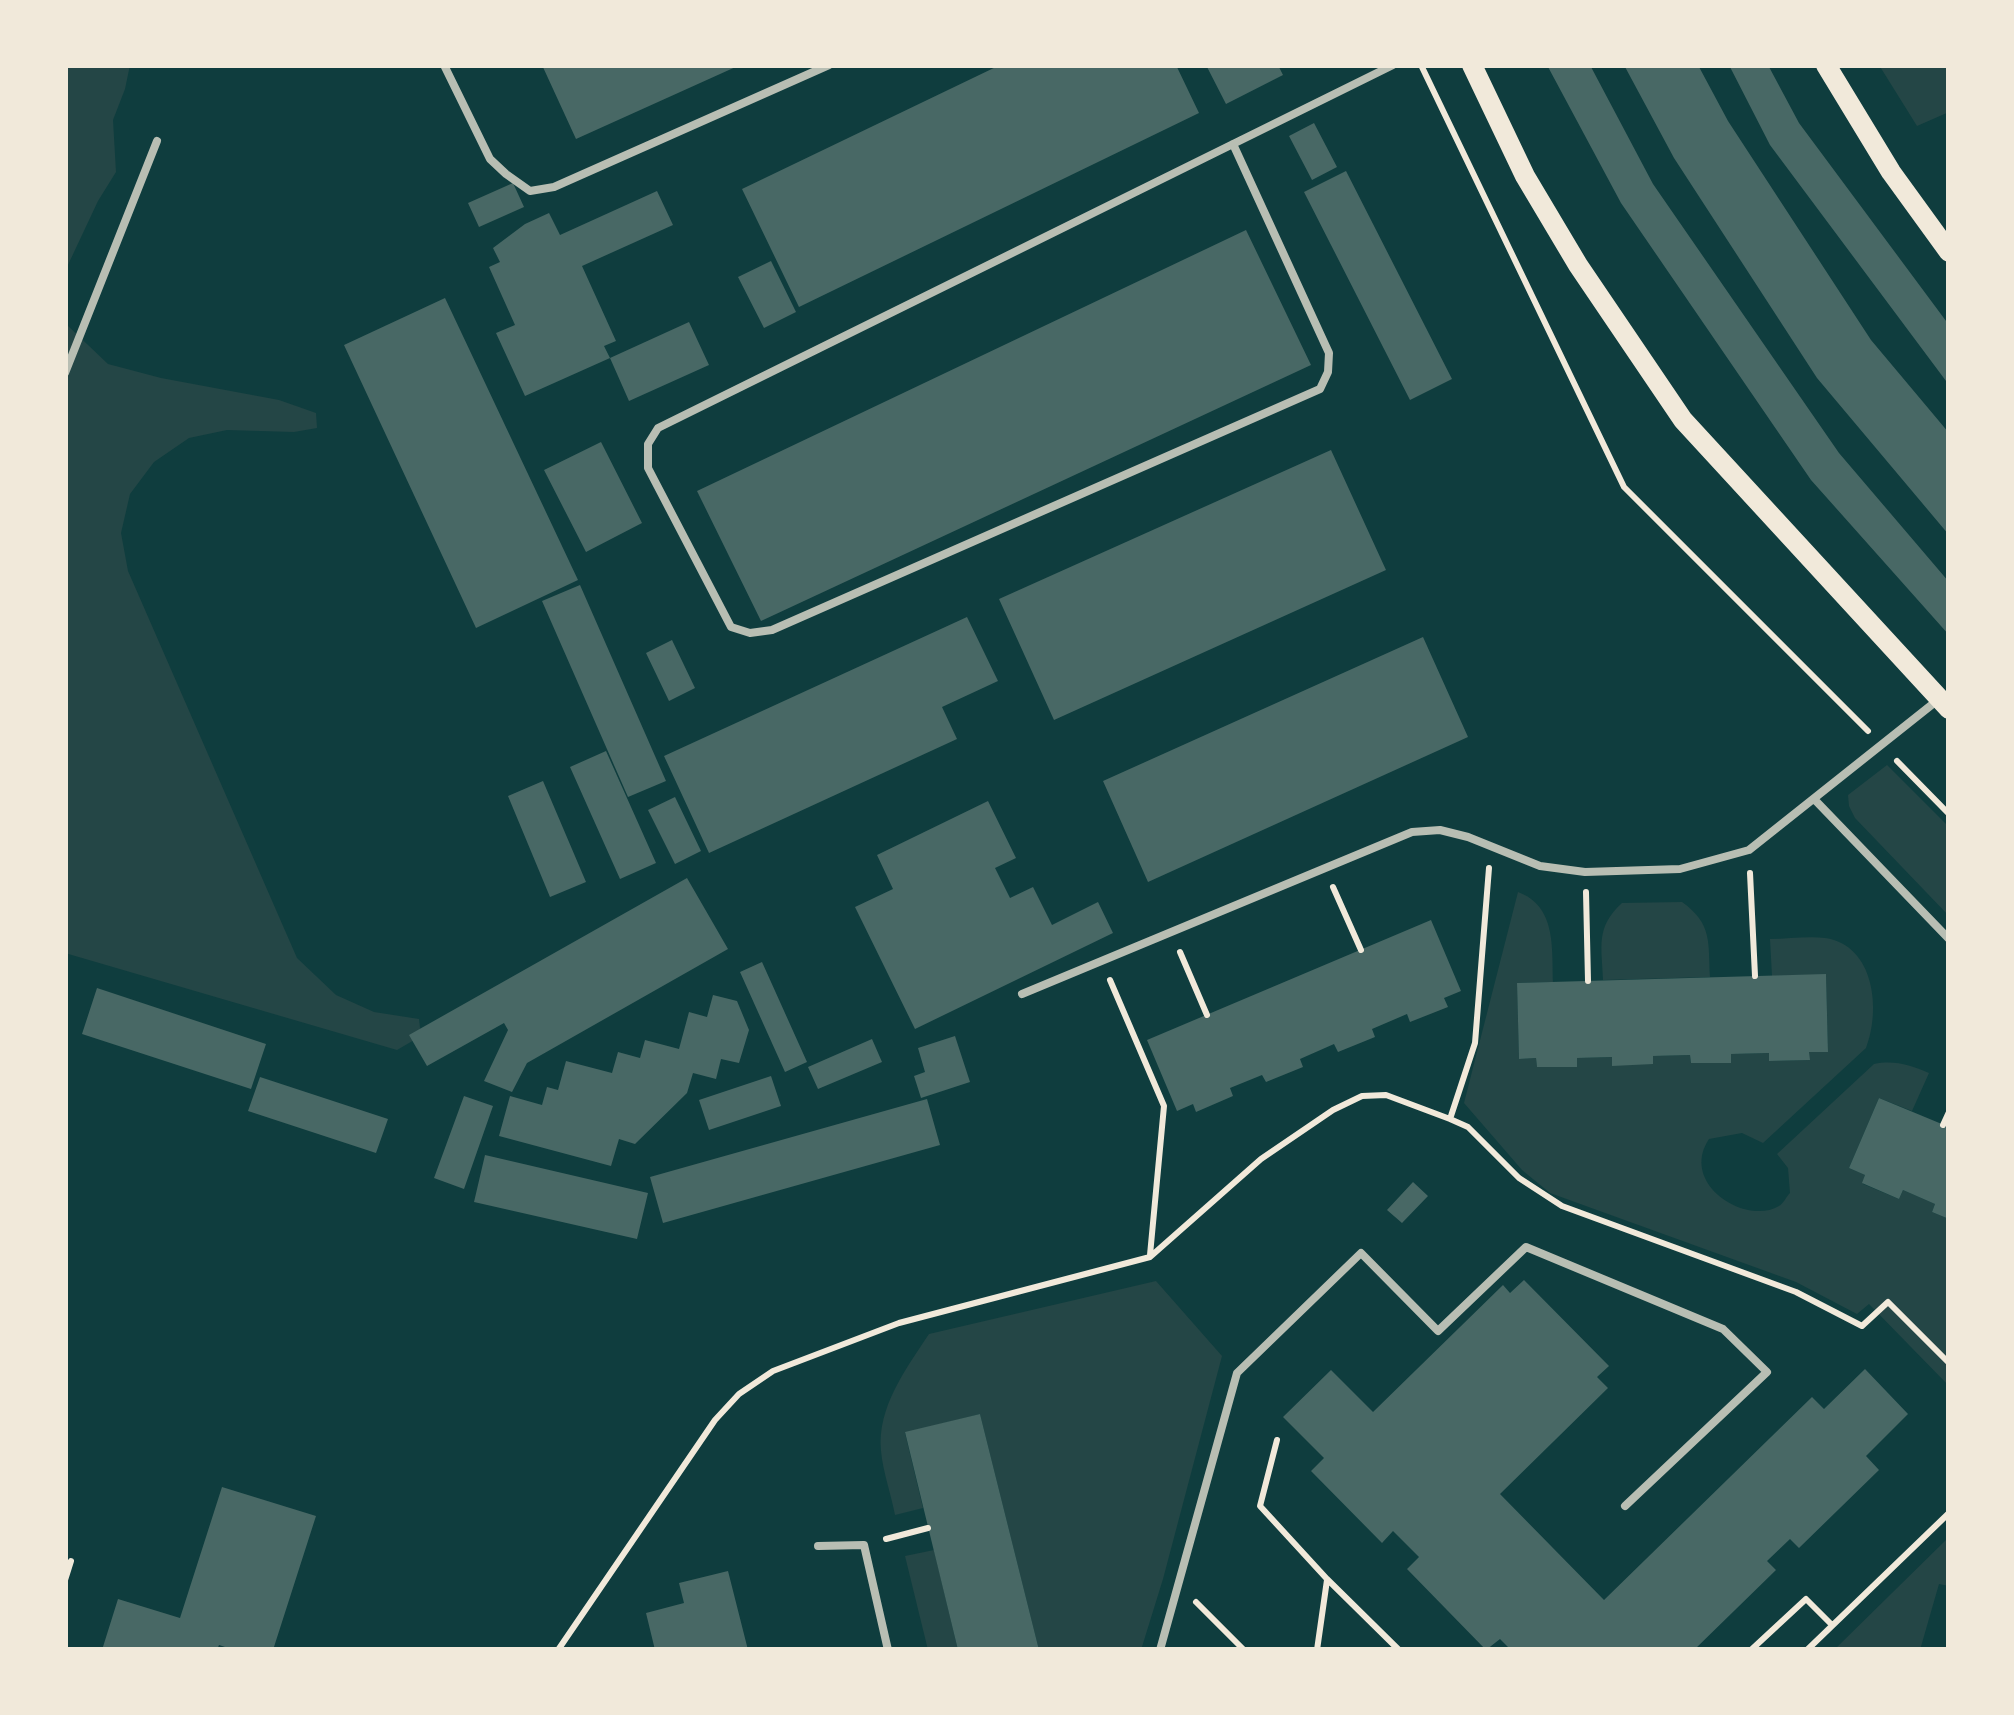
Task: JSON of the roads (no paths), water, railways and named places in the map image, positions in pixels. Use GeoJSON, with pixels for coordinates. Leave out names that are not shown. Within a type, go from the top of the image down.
{"type":"FeatureCollection","features":[{"type":"Feature","properties":{"kind":"main road"},"geometry":{"type":"LineString","coordinates":[[1472,65],[1525,176],[1578,265],[1683,420],[1944,704]]}},
{"type":"Feature","properties":{"kind":"main road"},"geometry":{"type":"LineString","coordinates":[[1826,65],[1891,172],[1949,252]]}},
{"type":"Feature","properties":{"kind":"lane"},"geometry":{"type":"LineString","coordinates":[[444,65],[490,159],[530,191],[554,188],[828,65]]}},
{"type":"Feature","properties":{"kind":"lane"},"geometry":{"type":"LineString","coordinates":[[1233,144],[1329,353],[1328,372],[1320,389],[772,630],[750,633],[731,627],[648,468],[648,444],[658,428],[1233,144],[1393,65]]}},
{"type":"Feature","properties":{"kind":"lane"},"geometry":{"type":"LineString","coordinates":[[65,373],[156,142]]}},
{"type":"Feature","properties":{"kind":"lane"},"geometry":{"type":"LineString","coordinates":[[1022,994],[1412,832],[1440,830],[1540,866],[1585,872],[1680,870],[1749,850],[1882,745],[1944,704]]}},
{"type":"Feature","properties":{"kind":"lane"},"geometry":{"type":"LineString","coordinates":[[1815,800],[1949,938]]}},
{"type":"Feature","properties":{"kind":"lane"},"geometry":{"type":"LineString","coordinates":[[1160,1650],[1237,1373],[1360,1254],[1438,1331],[1526,1248],[1723,1330],[1734,1340],[1767,1372],[1625,1506]]}},
{"type":"Feature","properties":{"kind":"lane"},"geometry":{"type":"LineString","coordinates":[[818,1546],[864,1544],[888,1650]]}}]}
